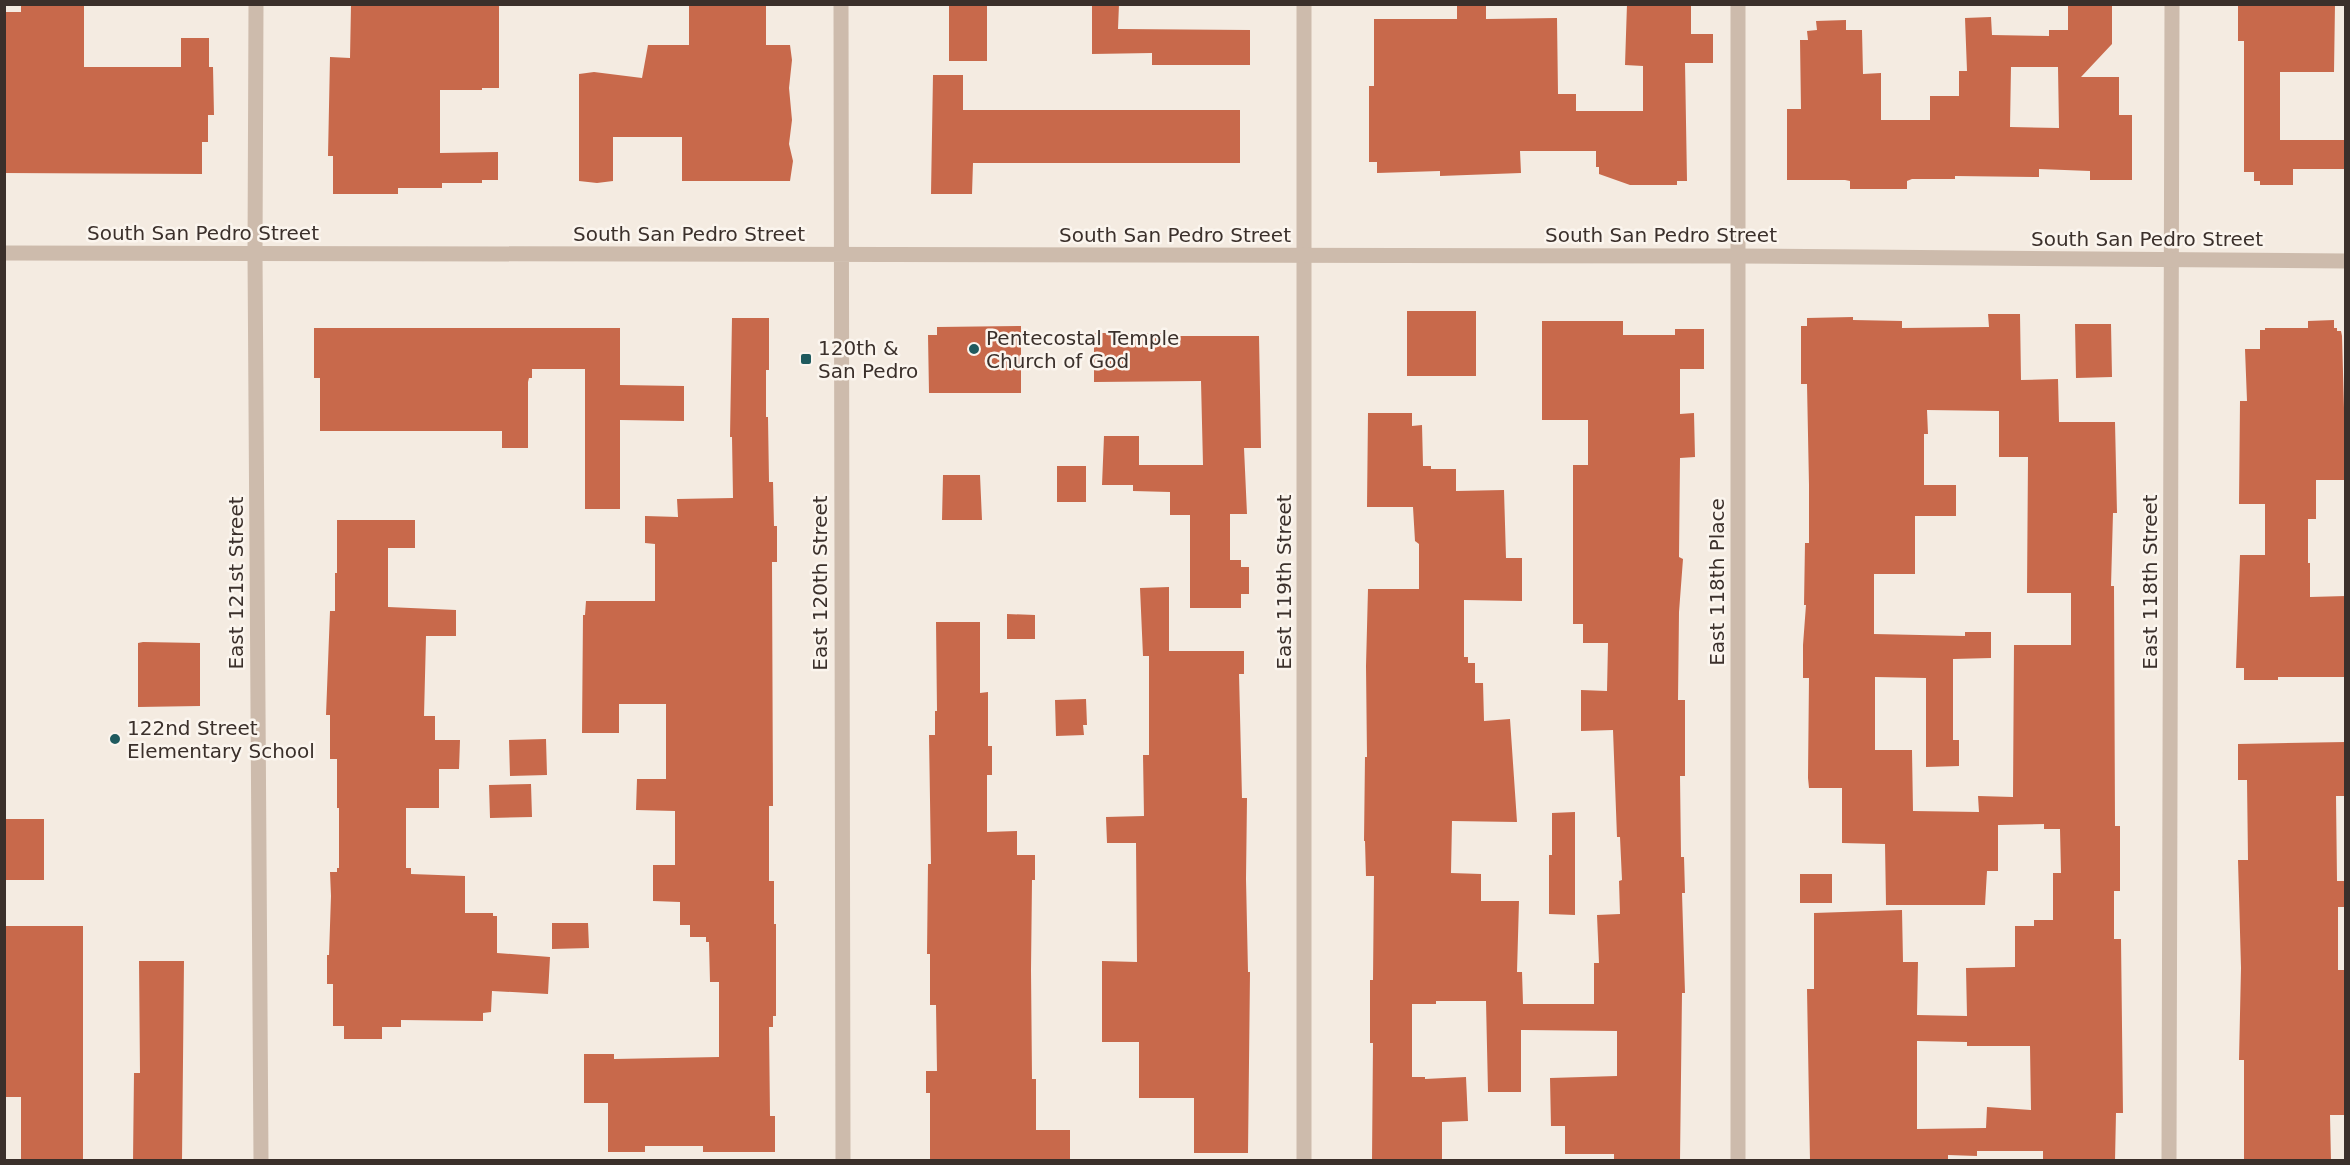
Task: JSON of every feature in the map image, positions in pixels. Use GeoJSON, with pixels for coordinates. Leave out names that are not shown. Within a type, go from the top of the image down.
{"type":"FeatureCollection","features":[{"type":"Feature","properties":{"kind":"street","name":"East 121st Street"},"geometry":{"type":"LineString","coordinates":[[256,4],[255,254],[261,1161]]}},
{"type":"Feature","properties":{"kind":"street","name":"East 120th Street"},"geometry":{"type":"LineString","coordinates":[[841,4],[843,1161]]}},
{"type":"Feature","properties":{"kind":"street","name":"East 119th Street"},"geometry":{"type":"LineString","coordinates":[[1304,4],[1304,1161]]}},
{"type":"Feature","properties":{"kind":"street","name":"East 118th Place"},"geometry":{"type":"LineString","coordinates":[[1738,4],[1738,1161]]}},
{"type":"Feature","properties":{"kind":"street","name":"East 118th Street"},"geometry":{"type":"LineString","coordinates":[[2169,1161],[2172,4]]}},
{"type":"Feature","properties":{"kind":"street","name":"South San Pedro Street"},"geometry":{"type":"LineString","coordinates":[[4,253],[1738,255],[2346,261]]}},
{"type":"Feature","properties":{"kind":"building"},"geometry":{"type":"Polygon","coordinates":[[[21,4],[84,4],[84,67],[181,67],[181,38],[209,38],[209,67],[213,67],[214,115],[208,115],[208,142],[202,142],[202,174],[4,173],[4,12],[21,12],[21,4]]]}},
{"type":"Feature","properties":{"kind":"building"},"geometry":{"type":"Polygon","coordinates":[[[689,4],[766,4],[766,45],[790,45],[792,60],[789,88],[792,120],[789,144],[793,161],[790,181],[682,181],[682,137],[613,137],[613,181],[597,183],[579,181],[579,74],[594,72],[642,78],[648,45],[689,45],[689,4]]]}},
{"type":"Feature","properties":{"kind":"building"},"geometry":{"type":"Polygon","coordinates":[[[949,4],[987,4],[987,61],[949,61],[949,4]]]}},
{"type":"Feature","properties":{"kind":"building"},"geometry":{"type":"Polygon","coordinates":[[[1092,4],[1119,4],[1118,29],[1250,30],[1250,65],[1152,65],[1152,53],[1092,54],[1092,4]]]}},
{"type":"Feature","properties":{"kind":"building"},"geometry":{"type":"Polygon","coordinates":[[[1457,4],[1486,4],[1486,19],[1557,18],[1558,94],[1576,94],[1576,111],[1643,111],[1643,66],[1625,65],[1627,4],[1691,4],[1691,34],[1713,34],[1713,63],[1685,63],[1687,181],[1677,181],[1677,185],[1630,185],[1599,174],[1599,167],[1596,167],[1596,151],[1520,151],[1521,173],[1440,176],[1440,171],[1377,173],[1377,162],[1369,162],[1369,86],[1374,86],[1374,19],[1457,19],[1457,4]]]}},
{"type":"Feature","properties":{"kind":"building"},"geometry":{"type":"Polygon","coordinates":[[[2068,4],[2112,4],[2112,44],[2081,77],[2119,77],[2119,115],[2132,115],[2132,180],[2090,180],[2090,171],[2039,169],[2039,177],[1955,176],[1955,179],[1912,179],[1907,181],[1907,189],[1850,189],[1850,181],[1845,180],[1787,180],[1787,109],[1801,109],[1800,40],[1808,40],[1807,31],[1817,30],[1816,21],[1846,20],[1846,30],[1862,30],[1863,74],[1881,73],[1881,120],[1930,120],[1930,96],[1959,96],[1959,71],[1967,71],[1965,18],[1991,17],[1992,35],[2049,36],[2049,30],[2068,30],[2068,4]],[[2011,67],[2010,127],[2059,128],[2058,67],[2011,67]]]}},
{"type":"Feature","properties":{"kind":"building"},"geometry":{"type":"Polygon","coordinates":[[[2238,4],[2335,4],[2334,72],[2280,72],[2280,140],[2346,140],[2346,169],[2293,169],[2293,185],[2260,185],[2260,181],[2254,181],[2254,172],[2244,172],[2244,41],[2238,41],[2238,4]]]}},
{"type":"Feature","properties":{"kind":"building"},"geometry":{"type":"Polygon","coordinates":[[[351,6],[499,6],[499,88],[440,90],[440,153],[498,152],[498,180],[482,180],[482,183],[442,183],[442,188],[398,188],[398,194],[333,194],[333,156],[328,156],[330,57],[350,58],[351,6]]]}},
{"type":"Feature","properties":{"kind":"building"},"geometry":{"type":"Polygon","coordinates":[[[933,75],[963,75],[963,110],[1240,110],[1240,163],[973,163],[972,194],[931,194],[933,75]]]}},
{"type":"Feature","properties":{"kind":"building"},"geometry":{"type":"Polygon","coordinates":[[[1407,311],[1476,311],[1476,376],[1407,376],[1407,311]]]}},
{"type":"Feature","properties":{"kind":"building"},"geometry":{"type":"Polygon","coordinates":[[[1988,314],[2020,314],[2021,380],[2058,379],[2059,422],[2115,422],[2117,513],[2113,513],[2111,586],[2114,586],[2115,826],[2120,826],[2120,891],[2114,891],[2114,939],[2121,939],[2123,1113],[2116,1113],[2115,1161],[2043,1161],[2043,1151],[1977,1151],[1977,1156],[1948,1155],[1948,1161],[1810,1161],[1807,989],[1814,989],[1814,913],[1902,910],[1903,962],[1918,962],[1917,1015],[1967,1016],[1966,968],[2015,967],[2015,926],[2034,926],[2034,920],[2053,920],[2053,873],[2061,873],[2060,829],[2044,829],[2044,824],[1998,825],[1998,871],[1987,871],[1985,905],[1886,905],[1885,844],[1842,843],[1842,788],[1809,788],[1809,678],[1803,678],[1803,645],[1806,605],[1804,605],[1805,543],[1809,543],[1809,485],[1807,384],[1801,384],[1801,326],[1807,326],[1807,318],[1853,317],[1853,320],[1902,321],[1902,328],[1989,327],[1988,314]],[[1927,410],[1928,434],[1924,434],[1924,485],[1956,485],[1956,516],[1915,516],[1915,574],[1874,574],[1874,634],[1965,636],[1965,632],[1991,632],[1991,658],[1953,659],[1953,740],[1959,740],[1959,766],[1926,767],[1926,678],[1875,677],[1875,750],[1912,750],[1913,811],[1979,812],[1978,796],[2013,797],[2014,645],[2071,645],[2071,593],[2027,593],[2028,457],[1999,457],[1999,411],[1927,410]],[[1917,1041],[1917,1129],[1986,1128],[1987,1107],[2031,1110],[2030,1046],[1967,1046],[1967,1042],[1917,1041]]]}},
{"type":"Feature","properties":{"kind":"building"},"geometry":{"type":"Polygon","coordinates":[[[732,318],[769,318],[766,417],[768,417],[769,482],[773,482],[774,526],[777,526],[777,562],[772,562],[773,806],[769,806],[769,881],[774,881],[774,924],[776,924],[776,1016],[773,1016],[773,1027],[769,1027],[770,1116],[775,1116],[775,1152],[703,1152],[703,1146],[645,1146],[645,1152],[608,1152],[608,1103],[584,1103],[584,1054],[614,1054],[614,1059],[719,1057],[719,982],[710,982],[709,942],[706,942],[706,937],[690,937],[690,925],[680,925],[680,902],[653,901],[653,865],[675,865],[675,811],[636,810],[637,779],[666,779],[666,704],[619,704],[619,733],[582,733],[583,615],[585,615],[586,601],[655,601],[655,544],[645,543],[645,516],[678,517],[677,499],[733,498],[732,437],[730,437],[732,318]]]}},
{"type":"Feature","properties":{"kind":"building"},"geometry":{"type":"Polygon","coordinates":[[[2334,320],[2334,328],[2341,331],[2342,336],[2346,480],[2316,480],[2316,519],[2308,519],[2308,563],[2310,563],[2310,597],[2346,596],[2346,677],[2278,677],[2278,680],[2244,680],[2244,668],[2236,668],[2240,555],[2265,555],[2265,504],[2239,504],[2240,401],[2247,401],[2245,349],[2260,349],[2260,330],[2265,330],[2265,328],[2308,328],[2308,321],[2334,320]]]}},
{"type":"Feature","properties":{"kind":"building"},"geometry":{"type":"Polygon","coordinates":[[[1542,321],[1623,321],[1623,335],[1675,335],[1675,329],[1704,329],[1704,369],[1680,369],[1680,414],[1694,413],[1695,457],[1680,458],[1679,557],[1683,559],[1679,612],[1678,700],[1685,700],[1685,776],[1680,776],[1681,857],[1684,857],[1685,893],[1682,893],[1685,993],[1682,993],[1680,1161],[1614,1161],[1614,1154],[1565,1154],[1565,1126],[1551,1126],[1550,1078],[1617,1076],[1617,1031],[1521,1030],[1521,1092],[1488,1092],[1486,1001],[1436,1001],[1436,1004],[1412,1004],[1412,1077],[1425,1077],[1425,1079],[1466,1077],[1468,1121],[1442,1122],[1442,1160],[1372,1161],[1373,1043],[1370,1043],[1370,980],[1373,980],[1374,876],[1366,876],[1364,841],[1368,589],[1419,589],[1419,544],[1415,541],[1413,507],[1367,507],[1368,413],[1412,413],[1412,426],[1422,425],[1423,466],[1431,466],[1431,469],[1456,469],[1456,491],[1504,490],[1506,558],[1522,558],[1522,601],[1464,600],[1464,657],[1468,657],[1468,663],[1475,663],[1475,683],[1483,683],[1484,721],[1510,719],[1517,822],[1452,821],[1451,873],[1481,874],[1481,901],[1519,901],[1517,972],[1522,972],[1523,1004],[1594,1004],[1594,963],[1599,963],[1597,915],[1620,914],[1619,881],[1622,880],[1620,837],[1617,837],[1613,730],[1581,731],[1581,690],[1607,691],[1608,643],[1583,643],[1583,624],[1573,624],[1573,465],[1588,465],[1588,420],[1542,420],[1542,321]]]}},
{"type":"Feature","properties":{"kind":"building"},"geometry":{"type":"Polygon","coordinates":[[[2075,324],[2111,324],[2112,377],[2076,378],[2075,324]]]}},
{"type":"Feature","properties":{"kind":"building"},"geometry":{"type":"Polygon","coordinates":[[[1021,326],[1021,393],[929,393],[928,335],[937,335],[937,327],[1021,326]]]}},
{"type":"Feature","properties":{"kind":"building"},"geometry":{"type":"Polygon","coordinates":[[[314,328],[620,328],[620,385],[684,386],[684,421],[620,420],[620,509],[585,509],[585,369],[532,369],[532,378],[529,378],[528,382],[528,448],[502,448],[502,431],[320,431],[320,378],[314,378],[314,328]]]}},
{"type":"Feature","properties":{"kind":"building"},"geometry":{"type":"Polygon","coordinates":[[[1094,333],[1259,336],[1261,448],[1244,448],[1247,514],[1230,514],[1230,560],[1241,560],[1241,567],[1249,567],[1249,594],[1241,594],[1241,608],[1190,608],[1190,515],[1170,515],[1170,492],[1133,491],[1133,485],[1102,485],[1104,436],[1139,436],[1139,465],[1203,465],[1201,381],[1094,382],[1094,333]]]}},
{"type":"Feature","properties":{"kind":"building"},"geometry":{"type":"Polygon","coordinates":[[[1057,466],[1086,466],[1086,502],[1057,502],[1057,466]]]}},
{"type":"Feature","properties":{"kind":"building"},"geometry":{"type":"Polygon","coordinates":[[[943,475],[980,475],[982,520],[942,520],[943,475]]]}},
{"type":"Feature","properties":{"kind":"building"},"geometry":{"type":"Polygon","coordinates":[[[337,520],[415,520],[415,548],[388,548],[388,607],[456,610],[456,636],[426,636],[424,716],[435,716],[435,740],[460,740],[459,769],[439,769],[439,808],[406,808],[406,868],[411,868],[411,874],[465,876],[465,913],[493,913],[493,916],[497,916],[497,953],[550,957],[548,994],[492,991],[491,1012],[483,1013],[483,1021],[401,1020],[401,1027],[382,1027],[382,1039],[344,1039],[344,1026],[333,1026],[333,984],[327,984],[327,955],[329,955],[330,872],[337,872],[339,868],[339,808],[337,808],[337,759],[330,759],[330,715],[326,715],[330,611],[335,611],[337,520]]]}},
{"type":"Feature","properties":{"kind":"building"},"geometry":{"type":"Polygon","coordinates":[[[1169,587],[1169,651],[1244,651],[1244,674],[1239,674],[1242,798],[1247,798],[1246,879],[1248,972],[1250,972],[1248,1153],[1194,1153],[1194,1098],[1139,1098],[1139,1042],[1102,1042],[1102,961],[1137,962],[1136,843],[1107,843],[1106,817],[1144,816],[1143,755],[1149,755],[1149,656],[1143,656],[1140,588],[1169,587]]]}},
{"type":"Feature","properties":{"kind":"building"},"geometry":{"type":"Polygon","coordinates":[[[1007,614],[1035,615],[1035,639],[1007,639],[1007,614]]]}},
{"type":"Feature","properties":{"kind":"building"},"geometry":{"type":"Polygon","coordinates":[[[936,622],[980,622],[980,693],[988,692],[988,746],[992,746],[992,775],[987,775],[987,832],[1017,831],[1017,855],[1035,855],[1035,880],[1032,880],[1031,970],[1032,1079],[1036,1079],[1036,1130],[1070,1130],[1070,1161],[930,1161],[930,1093],[926,1093],[926,1071],[937,1071],[936,1005],[930,1005],[930,954],[927,954],[928,864],[931,864],[929,735],[935,735],[935,711],[937,711],[936,622]]]}},
{"type":"Feature","properties":{"kind":"building"},"geometry":{"type":"Polygon","coordinates":[[[138,643],[200,643],[200,706],[138,707],[138,643]]]}},
{"type":"Feature","properties":{"kind":"building"},"geometry":{"type":"Polygon","coordinates":[[[1086,699],[1087,725],[1083,725],[1084,735],[1056,736],[1055,700],[1086,699]]]}},
{"type":"Feature","properties":{"kind":"building"},"geometry":{"type":"Polygon","coordinates":[[[546,739],[547,775],[510,776],[509,740],[546,739]]]}},
{"type":"Feature","properties":{"kind":"building"},"geometry":{"type":"Polygon","coordinates":[[[2346,742],[2346,796],[2336,796],[2337,881],[2346,881],[2346,907],[2338,907],[2338,970],[2346,970],[2346,1115],[2330,1115],[2331,1161],[2244,1161],[2244,1060],[2239,1060],[2241,968],[2238,860],[2248,860],[2247,780],[2238,780],[2238,744],[2346,742]]]}},
{"type":"Feature","properties":{"kind":"building"},"geometry":{"type":"Polygon","coordinates":[[[531,784],[532,817],[490,818],[489,785],[531,784]]]}},
{"type":"Feature","properties":{"kind":"building"},"geometry":{"type":"Polygon","coordinates":[[[1575,812],[1575,915],[1549,914],[1552,813],[1575,812]]]}},
{"type":"Feature","properties":{"kind":"building"},"geometry":{"type":"Polygon","coordinates":[[[4,819],[44,819],[44,880],[4,880],[4,819]]]}},
{"type":"Feature","properties":{"kind":"building"},"geometry":{"type":"Polygon","coordinates":[[[1800,874],[1832,874],[1832,903],[1800,903],[1800,874]]]}},
{"type":"Feature","properties":{"kind":"building"},"geometry":{"type":"Polygon","coordinates":[[[552,923],[588,923],[589,948],[552,949],[552,923]]]}},
{"type":"Feature","properties":{"kind":"building"},"geometry":{"type":"Polygon","coordinates":[[[4,926],[83,926],[83,1161],[21,1161],[21,1097],[4,1097],[4,926]]]}},
{"type":"Feature","properties":{"kind":"building"},"geometry":{"type":"Polygon","coordinates":[[[139,961],[184,961],[182,1161],[133,1161],[134,1073],[140,1073],[139,961]]]}},
{"type":"Feature","properties":{"kind":"place","name":"Pentecostal Temple Church of God"},"geometry":{"type":"Point","coordinates":[974,349]}},
{"type":"Feature","properties":{"kind":"place","name":"120th & San Pedro"},"geometry":{"type":"Point","coordinates":[806,359]}},
{"type":"Feature","properties":{"kind":"place","name":"122nd Street Elementary School"},"geometry":{"type":"Point","coordinates":[115,739]}}]}
